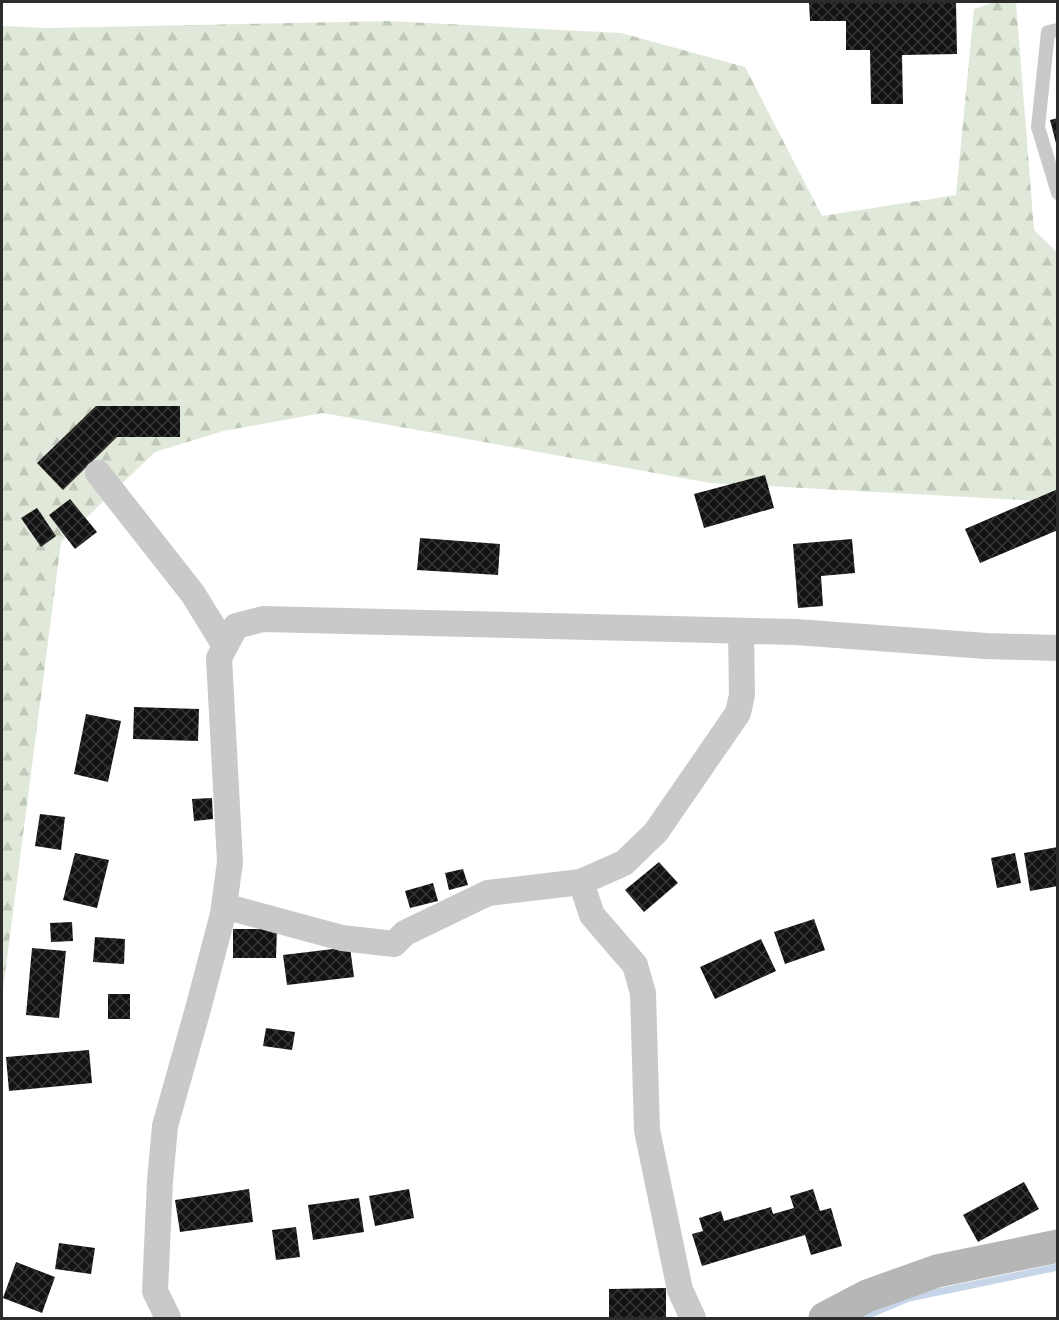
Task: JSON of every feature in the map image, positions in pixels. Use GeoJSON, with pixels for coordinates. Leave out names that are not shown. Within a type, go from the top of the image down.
{"type":"FeatureCollection","features":[{"type":"Feature","properties":{"kind":"street"},"geometry":{"type":"LineString","coordinates":[[98,473],[193,594],[225,646]]}},
{"type":"Feature","properties":{"kind":"street"},"geometry":{"type":"LineString","coordinates":[[168,1318],[155,1291],[165,1126],[201,999],[224,906],[230,862],[219,658],[236,626],[263,619],[796,632],[986,646],[1058,648]]}},
{"type":"Feature","properties":{"kind":"street"},"geometry":{"type":"LineString","coordinates":[[224,906],[342,938],[394,944],[405,933],[488,893],[581,882],[624,863],[656,832],[738,713],[742,695],[741,631]]}},
{"type":"Feature","properties":{"kind":"street"},"geometry":{"type":"LineString","coordinates":[[581,882],[592,915],[635,965],[643,993],[647,1130],[680,1290],[693,1318]]}},
{"type":"Feature","properties":{"kind":"street"},"geometry":{"type":"LineString","coordinates":[[825,1318],[867,1296],[937,1271],[1058,1246]]}},
{"type":"Feature","properties":{"kind":"lane"},"geometry":{"type":"LineString","coordinates":[[1058,30],[1048,32],[1038,128],[1058,193]]}},
{"type":"Feature","properties":{"kind":"green space"},"geometry":{"type":"Polygon","coordinates":[[[995,2],[1016,2],[1034,230],[1057,252],[1057,502],[710,483],[323,413],[223,431],[155,452],[61,542],[2,997],[2,26],[49,28],[388,21],[621,33],[745,67],[822,216],[956,195],[974,9],[995,2]]]}},
{"type":"Feature","properties":{"kind":"building"},"geometry":{"type":"Polygon","coordinates":[[[809,2],[956,2],[957,54],[902,55],[903,104],[871,104],[870,50],[846,50],[846,21],[810,21],[809,2]]]}},
{"type":"Feature","properties":{"kind":"building"},"geometry":{"type":"Polygon","coordinates":[[[1058,118],[1058,147],[1057,147],[1050,120],[1058,118]]]}},
{"type":"Feature","properties":{"kind":"building"},"geometry":{"type":"Polygon","coordinates":[[[96,406],[180,406],[180,437],[117,437],[63,490],[37,463],[96,406]]]}},
{"type":"Feature","properties":{"kind":"building"},"geometry":{"type":"Polygon","coordinates":[[[765,475],[774,508],[704,528],[694,494],[765,475]]]}},
{"type":"Feature","properties":{"kind":"building"},"geometry":{"type":"Polygon","coordinates":[[[1058,489],[1058,530],[980,563],[965,529],[1058,489]]]}},
{"type":"Feature","properties":{"kind":"building"},"geometry":{"type":"Polygon","coordinates":[[[70,499],[97,532],[75,549],[49,515],[70,499]]]}},
{"type":"Feature","properties":{"kind":"building"},"geometry":{"type":"Polygon","coordinates":[[[37,508],[56,536],[41,547],[21,518],[37,508]]]}},
{"type":"Feature","properties":{"kind":"building"},"geometry":{"type":"Polygon","coordinates":[[[420,538],[500,544],[498,575],[417,570],[420,538]]]}},
{"type":"Feature","properties":{"kind":"building"},"geometry":{"type":"Polygon","coordinates":[[[852,539],[855,573],[821,576],[823,606],[798,608],[793,544],[852,539]]]}},
{"type":"Feature","properties":{"kind":"building"},"geometry":{"type":"Polygon","coordinates":[[[134,707],[199,709],[198,741],[133,739],[134,707]]]}},
{"type":"Feature","properties":{"kind":"building"},"geometry":{"type":"Polygon","coordinates":[[[86,714],[121,721],[108,782],[74,774],[86,714]]]}},
{"type":"Feature","properties":{"kind":"building"},"geometry":{"type":"Polygon","coordinates":[[[212,798],[213,819],[194,821],[192,799],[212,798]]]}},
{"type":"Feature","properties":{"kind":"building"},"geometry":{"type":"Polygon","coordinates":[[[40,814],[65,817],[61,850],[35,846],[40,814]]]}},
{"type":"Feature","properties":{"kind":"building"},"geometry":{"type":"Polygon","coordinates":[[[1058,847],[1058,886],[1030,891],[1024,853],[1058,847]]]}},
{"type":"Feature","properties":{"kind":"building"},"geometry":{"type":"Polygon","coordinates":[[[75,853],[109,860],[97,908],[63,900],[75,853]]]}},
{"type":"Feature","properties":{"kind":"building"},"geometry":{"type":"Polygon","coordinates":[[[1015,853],[1021,883],[997,888],[991,858],[1015,853]]]}},
{"type":"Feature","properties":{"kind":"building"},"geometry":{"type":"Polygon","coordinates":[[[659,862],[678,883],[644,912],[625,890],[659,862]]]}},
{"type":"Feature","properties":{"kind":"building"},"geometry":{"type":"Polygon","coordinates":[[[463,869],[468,885],[449,890],[445,873],[463,869]]]}},
{"type":"Feature","properties":{"kind":"building"},"geometry":{"type":"Polygon","coordinates":[[[433,883],[438,901],[410,908],[405,891],[433,883]]]}},
{"type":"Feature","properties":{"kind":"building"},"geometry":{"type":"Polygon","coordinates":[[[814,919],[825,950],[785,964],[774,932],[814,919]]]}},
{"type":"Feature","properties":{"kind":"building"},"geometry":{"type":"Polygon","coordinates":[[[72,922],[73,941],[51,942],[50,923],[72,922]]]}},
{"type":"Feature","properties":{"kind":"building"},"geometry":{"type":"Polygon","coordinates":[[[233,929],[277,929],[276,958],[233,958],[233,929]]]}},
{"type":"Feature","properties":{"kind":"building"},"geometry":{"type":"Polygon","coordinates":[[[95,937],[125,939],[124,964],[93,962],[95,937]]]}},
{"type":"Feature","properties":{"kind":"building"},"geometry":{"type":"Polygon","coordinates":[[[761,939],[776,971],[715,999],[700,967],[761,939]]]}},
{"type":"Feature","properties":{"kind":"building"},"geometry":{"type":"Polygon","coordinates":[[[350,947],[354,977],[287,985],[283,955],[350,947]]]}},
{"type":"Feature","properties":{"kind":"building"},"geometry":{"type":"Polygon","coordinates":[[[32,948],[66,951],[59,1018],[26,1015],[32,948]]]}},
{"type":"Feature","properties":{"kind":"building"},"geometry":{"type":"Polygon","coordinates":[[[108,994],[130,994],[130,1019],[108,1019],[108,994]]]}},
{"type":"Feature","properties":{"kind":"building"},"geometry":{"type":"Polygon","coordinates":[[[266,1028],[295,1032],[292,1050],[263,1046],[266,1028]]]}},
{"type":"Feature","properties":{"kind":"building"},"geometry":{"type":"Polygon","coordinates":[[[89,1050],[92,1083],[9,1091],[6,1057],[89,1050]]]}},
{"type":"Feature","properties":{"kind":"building"},"geometry":{"type":"Polygon","coordinates":[[[1024,1182],[1039,1209],[978,1242],[963,1215],[1024,1182]]]}},
{"type":"Feature","properties":{"kind":"building"},"geometry":{"type":"Polygon","coordinates":[[[249,1189],[253,1222],[180,1232],[175,1200],[249,1189]]]}},
{"type":"Feature","properties":{"kind":"building"},"geometry":{"type":"Polygon","coordinates":[[[409,1189],[414,1218],[375,1226],[369,1196],[409,1189]]]}},
{"type":"Feature","properties":{"kind":"building"},"geometry":{"type":"Polygon","coordinates":[[[813,1189],[820,1211],[831,1208],[842,1246],[811,1255],[805,1235],[702,1266],[692,1234],[703,1231],[699,1218],[721,1211],[724,1221],[771,1207],[773,1214],[794,1208],[790,1196],[813,1189]]]}},
{"type":"Feature","properties":{"kind":"building"},"geometry":{"type":"Polygon","coordinates":[[[359,1198],[364,1232],[313,1240],[308,1205],[359,1198]]]}},
{"type":"Feature","properties":{"kind":"building"},"geometry":{"type":"Polygon","coordinates":[[[296,1227],[300,1257],[276,1260],[272,1230],[296,1227]]]}},
{"type":"Feature","properties":{"kind":"building"},"geometry":{"type":"Polygon","coordinates":[[[59,1243],[95,1248],[91,1274],[55,1269],[59,1243]]]}},
{"type":"Feature","properties":{"kind":"building"},"geometry":{"type":"Polygon","coordinates":[[[16,1262],[55,1277],[42,1313],[3,1298],[16,1262]]]}},
{"type":"Feature","properties":{"kind":"building"},"geometry":{"type":"Polygon","coordinates":[[[666,1288],[666,1318],[609,1318],[609,1289],[666,1288]]]}},
{"type":"Feature","properties":{"kind":"waterway"},"geometry":{"type":"LineString","coordinates":[[861,1318],[909,1298],[1058,1267]]}}]}
